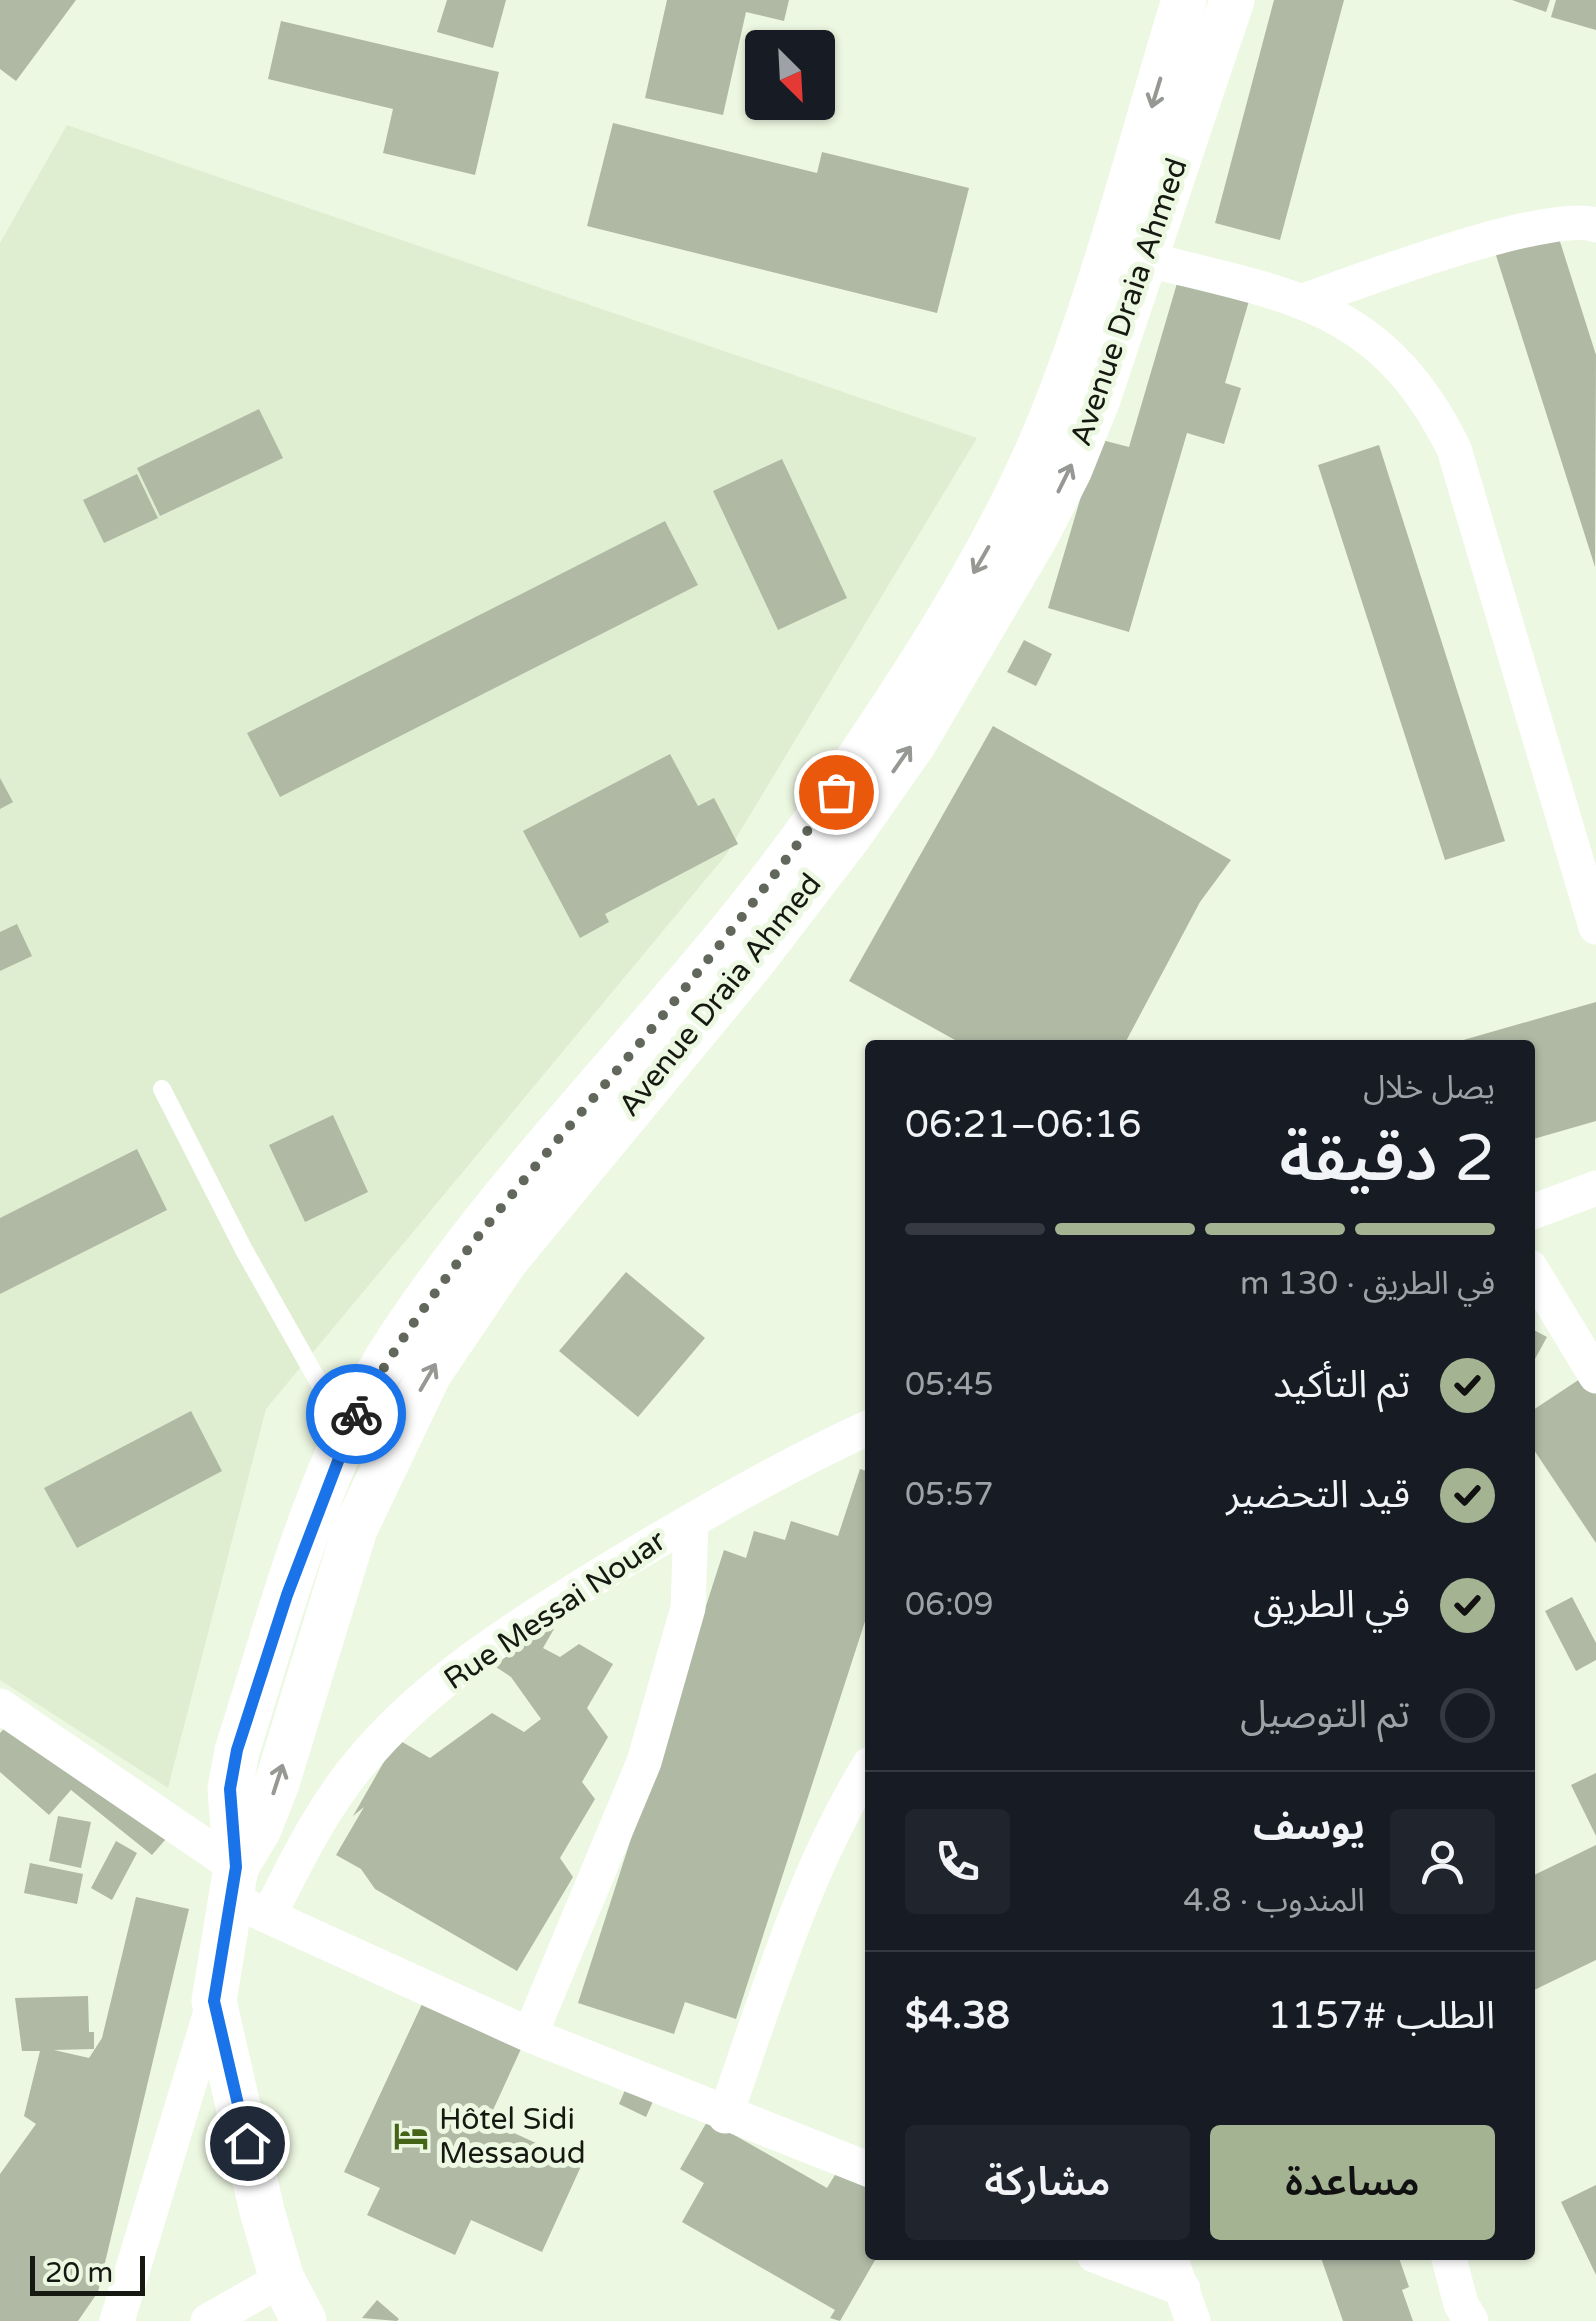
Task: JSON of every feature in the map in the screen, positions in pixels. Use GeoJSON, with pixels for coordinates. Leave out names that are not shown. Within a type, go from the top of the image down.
{"type":"FeatureCollection","features":[{"type":"Feature","properties":{"kind":"street","name":"Avenue Draia Ahmed"},"geometry":{"type":"LineString","coordinates":[[246,1894],[355,1529],[428,1374],[742,919],[836,792],[986,551],[1036,454],[1063,384],[1184,0]]}},
{"type":"Feature","properties":{"kind":"street","name":"Avenue Draia Ahmed"},"geometry":{"type":"LineString","coordinates":[[246,1894],[230,1789],[237,1750],[346,1431],[400,1338],[464,1248],[753,961],[849,836],[954,678],[1070,469],[1232,0]]}},
{"type":"Feature","properties":{"kind":"street"},"geometry":{"type":"LineString","coordinates":[[1306,300],[1450,250],[1564,222],[1596,225]]}},
{"type":"Feature","properties":{"kind":"street"},"geometry":{"type":"LineString","coordinates":[[1145,259],[1306,300],[1338,316],[1400,364],[1433,407],[1454,448],[1596,928]]}},
{"type":"Feature","properties":{"kind":"street"},"geometry":{"type":"LineString","coordinates":[[1535,1212],[1596,1188]]}},
{"type":"Feature","properties":{"kind":"street"},"geometry":{"type":"LineString","coordinates":[[1535,1275],[1596,1376]]}},
{"type":"Feature","properties":{"kind":"street","name":"Rue Messai Nouar"},"geometry":{"type":"LineString","coordinates":[[246,1894],[318,1818],[360,1762],[412,1708],[522,1624],[690,1521],[865,1430]]}},
{"type":"Feature","properties":{"kind":"street"},"geometry":{"type":"LineString","coordinates":[[530,2035],[644,1762],[688,1608],[690,1521]]}},
{"type":"Feature","properties":{"kind":"street"},"geometry":{"type":"LineString","coordinates":[[0,1706],[246,1894],[530,2035],[725,2116],[865,2168]]}},
{"type":"Feature","properties":{"kind":"street"},"geometry":{"type":"LineString","coordinates":[[725,2116],[775,1974],[833,1831],[865,1773]]}},
{"type":"Feature","properties":{"kind":"street"},"geometry":{"type":"LineString","coordinates":[[117,2321],[246,1894]]}},
{"type":"Feature","properties":{"kind":"street"},"geometry":{"type":"LineString","coordinates":[[214,2001],[282,2279],[304,2321]]}},
{"type":"Feature","properties":{"kind":"street"},"geometry":{"type":"LineString","coordinates":[[1103,2260],[1188,2305]]}},
{"type":"Feature","properties":{"kind":"street"},"geometry":{"type":"LineString","coordinates":[[1171,2260],[1188,2305]]}},
{"type":"Feature","properties":{"kind":"street"},"geometry":{"type":"LineString","coordinates":[[1449,2260],[1461,2304],[1471,2321]]}},
{"type":"Feature","properties":{"kind":"street"},"geometry":{"type":"LineString","coordinates":[[208,2321],[282,2279]]}},
{"type":"Feature","properties":{"kind":"lane"},"geometry":{"type":"LineString","coordinates":[[162,1088],[244,1250],[346,1431]]}},
{"type":"Feature","properties":{"kind":"shaded area"},"geometry":{"type":"Polygon","coordinates":[[[67,125],[977,438],[726,855],[266,1409],[168,1788],[0,1680],[0,243],[67,125]]]}},
{"type":"Feature","properties":{"kind":"building"},"geometry":{"type":"Polygon","coordinates":[[[0,0],[76,0],[16,81],[0,69],[0,0]]]}},
{"type":"Feature","properties":{"kind":"building"},"geometry":{"type":"Polygon","coordinates":[[[447,0],[506,0],[493,48],[437,32],[447,0]]]}},
{"type":"Feature","properties":{"kind":"building"},"geometry":{"type":"Polygon","coordinates":[[[667,0],[789,0],[784,21],[746,12],[723,115],[645,98],[667,0]]]}},
{"type":"Feature","properties":{"kind":"building"},"geometry":{"type":"Polygon","coordinates":[[[1274,0],[1344,0],[1280,240],[1215,223],[1274,0]]]}},
{"type":"Feature","properties":{"kind":"building"},"geometry":{"type":"Polygon","coordinates":[[[1512,0],[1550,0],[1546,12],[1512,0]]]}},
{"type":"Feature","properties":{"kind":"building"},"geometry":{"type":"Polygon","coordinates":[[[1556,0],[1596,0],[1596,30],[1551,17],[1556,0]]]}},
{"type":"Feature","properties":{"kind":"building"},"geometry":{"type":"Polygon","coordinates":[[[281,21],[499,72],[475,175],[383,153],[393,109],[268,79],[281,21]]]}},
{"type":"Feature","properties":{"kind":"building"},"geometry":{"type":"Polygon","coordinates":[[[613,123],[817,173],[822,152],[969,188],[937,313],[587,226],[613,123]]]}},
{"type":"Feature","properties":{"kind":"building"},"geometry":{"type":"Polygon","coordinates":[[[1556,229],[1596,355],[1595,567],[1494,249],[1556,229]]]}},
{"type":"Feature","properties":{"kind":"building"},"geometry":{"type":"Polygon","coordinates":[[[1180,273],[1251,294],[1225,383],[1241,388],[1224,444],[1187,433],[1129,632],[1048,608],[1098,439],[1129,447],[1180,273]]]}},
{"type":"Feature","properties":{"kind":"building"},"geometry":{"type":"Polygon","coordinates":[[[259,409],[283,458],[160,516],[137,468],[259,409]]]}},
{"type":"Feature","properties":{"kind":"building"},"geometry":{"type":"Polygon","coordinates":[[[1379,445],[1505,841],[1445,860],[1318,465],[1379,445]]]}},
{"type":"Feature","properties":{"kind":"building"},"geometry":{"type":"Polygon","coordinates":[[[782,459],[847,598],[778,630],[713,491],[782,459]]]}},
{"type":"Feature","properties":{"kind":"building"},"geometry":{"type":"Polygon","coordinates":[[[137,474],[158,518],[104,543],[83,500],[137,474]]]}},
{"type":"Feature","properties":{"kind":"building"},"geometry":{"type":"Polygon","coordinates":[[[665,521],[698,585],[280,797],[247,733],[665,521]]]}},
{"type":"Feature","properties":{"kind":"building"},"geometry":{"type":"Polygon","coordinates":[[[1024,640],[1052,654],[1036,686],[1007,672],[1024,640]]]}},
{"type":"Feature","properties":{"kind":"building"},"geometry":{"type":"Polygon","coordinates":[[[993,726],[1231,860],[1200,902],[1127,1040],[955,1040],[849,981],[993,726]]]}},
{"type":"Feature","properties":{"kind":"building"},"geometry":{"type":"Polygon","coordinates":[[[670,754],[698,806],[714,798],[738,844],[605,914],[609,922],[580,938],[523,831],[670,754]]]}},
{"type":"Feature","properties":{"kind":"building"},"geometry":{"type":"Polygon","coordinates":[[[0,778],[13,802],[0,809],[0,778]]]}},
{"type":"Feature","properties":{"kind":"building"},"geometry":{"type":"Polygon","coordinates":[[[17,924],[32,956],[0,971],[0,932],[17,924]]]}},
{"type":"Feature","properties":{"kind":"building"},"geometry":{"type":"Polygon","coordinates":[[[1596,1002],[1596,1121],[1535,1139],[1535,1040],[1463,1040],[1596,1002]]]}},
{"type":"Feature","properties":{"kind":"building"},"geometry":{"type":"Polygon","coordinates":[[[333,1115],[368,1192],[305,1222],[269,1145],[333,1115]]]}},
{"type":"Feature","properties":{"kind":"building"},"geometry":{"type":"Polygon","coordinates":[[[137,1149],[167,1210],[0,1294],[0,1218],[137,1149]]]}},
{"type":"Feature","properties":{"kind":"building"},"geometry":{"type":"Polygon","coordinates":[[[626,1272],[705,1338],[638,1417],[559,1351],[626,1272]]]}},
{"type":"Feature","properties":{"kind":"building"},"geometry":{"type":"Polygon","coordinates":[[[1535,1331],[1547,1337],[1535,1359],[1535,1331]]]}},
{"type":"Feature","properties":{"kind":"building"},"geometry":{"type":"Polygon","coordinates":[[[1586,1375],[1596,1390],[1596,1543],[1535,1452],[1535,1409],[1586,1375]]]}},
{"type":"Feature","properties":{"kind":"building"},"geometry":{"type":"Polygon","coordinates":[[[191,1411],[222,1471],[77,1548],[44,1488],[191,1411]]]}},
{"type":"Feature","properties":{"kind":"building"},"geometry":{"type":"Polygon","coordinates":[[[860,1469],[865,1470],[865,1621],[736,2019],[685,2002],[674,2034],[578,2003],[724,1550],[746,1558],[754,1531],[785,1540],[791,1521],[838,1536],[860,1469]]]}},
{"type":"Feature","properties":{"kind":"building"},"geometry":{"type":"Polygon","coordinates":[[[1572,1597],[1596,1643],[1596,1660],[1576,1671],[1545,1611],[1572,1597]]]}},
{"type":"Feature","properties":{"kind":"building"},"geometry":{"type":"Polygon","coordinates":[[[550,1624],[554,1629],[543,1648],[560,1657],[579,1644],[613,1664],[587,1708],[608,1737],[582,1782],[595,1799],[560,1858],[573,1877],[517,1971],[375,1889],[361,1869],[336,1855],[364,1807],[353,1816],[397,1739],[430,1758],[492,1713],[524,1732],[541,1719],[511,1677],[493,1665],[550,1624]]]}},
{"type":"Feature","properties":{"kind":"building"},"geometry":{"type":"Polygon","coordinates":[[[26,1704],[172,1832],[152,1855],[71,1790],[49,1815],[0,1772],[0,1733],[26,1704]]]}},
{"type":"Feature","properties":{"kind":"building"},"geometry":{"type":"Polygon","coordinates":[[[1596,1773],[1596,1836],[1571,1785],[1596,1773]]]}},
{"type":"Feature","properties":{"kind":"building"},"geometry":{"type":"Polygon","coordinates":[[[58,1816],[91,1822],[81,1868],[49,1861],[58,1816]]]}},
{"type":"Feature","properties":{"kind":"building"},"geometry":{"type":"Polygon","coordinates":[[[116,1841],[137,1853],[112,1900],[91,1888],[116,1841]]]}},
{"type":"Feature","properties":{"kind":"building"},"geometry":{"type":"Polygon","coordinates":[[[1596,1845],[1596,1960],[1535,1990],[1535,1875],[1596,1845]]]}},
{"type":"Feature","properties":{"kind":"building"},"geometry":{"type":"Polygon","coordinates":[[[30,1863],[83,1874],[77,1904],[24,1893],[30,1863]]]}},
{"type":"Feature","properties":{"kind":"building"},"geometry":{"type":"Polygon","coordinates":[[[136,1897],[189,1909],[98,2292],[78,2321],[0,2321],[0,2174],[36,2124],[24,2116],[40,2051],[22,2051],[15,1998],[88,1996],[89,2032],[94,2032],[94,2049],[54,2050],[89,2058],[102,2038],[136,1897]]]}},
{"type":"Feature","properties":{"kind":"building"},"geometry":{"type":"Polygon","coordinates":[[[422,2004],[521,2049],[488,2121],[582,2164],[542,2252],[471,2220],[455,2255],[367,2215],[380,2188],[344,2172],[422,2004]]]}},
{"type":"Feature","properties":{"kind":"building"},"geometry":{"type":"Polygon","coordinates":[[[631,2076],[659,2088],[646,2117],[619,2104],[631,2076]]]}},
{"type":"Feature","properties":{"kind":"building"},"geometry":{"type":"Polygon","coordinates":[[[708,2120],[827,2188],[841,2165],[865,2178],[865,2260],[875,2260],[840,2321],[830,2318],[835,2310],[682,2222],[704,2183],[680,2169],[708,2120]]]}},
{"type":"Feature","properties":{"kind":"building"},"geometry":{"type":"Polygon","coordinates":[[[1596,2185],[1596,2275],[1561,2202],[1596,2185]]]}},
{"type":"Feature","properties":{"kind":"building"},"geometry":{"type":"Polygon","coordinates":[[[1322,2260],[1400,2260],[1409,2287],[1402,2290],[1413,2321],[1343,2321],[1322,2260]]]}},
{"type":"Feature","properties":{"kind":"building"},"geometry":{"type":"Polygon","coordinates":[[[377,2300],[399,2319],[362,2318],[377,2300]]]}},
{"type":"Feature","properties":{"kind":"way so far"},"geometry":{"type":"LineString","coordinates":[[356,1414],[400,1338],[464,1248],[742,919],[836,792]]}},
{"type":"Feature","properties":{"kind":"place","name":"Hôtel Sidi Messaoud"},"geometry":{"type":"Point","coordinates":[411,2136]}},
{"type":"Feature","properties":{"kind":"route"},"geometry":{"type":"LineString","coordinates":[[247,2143],[214,2001],[236,1867],[230,1789],[237,1750],[287,1595],[346,1431],[356,1414]]}}]}
